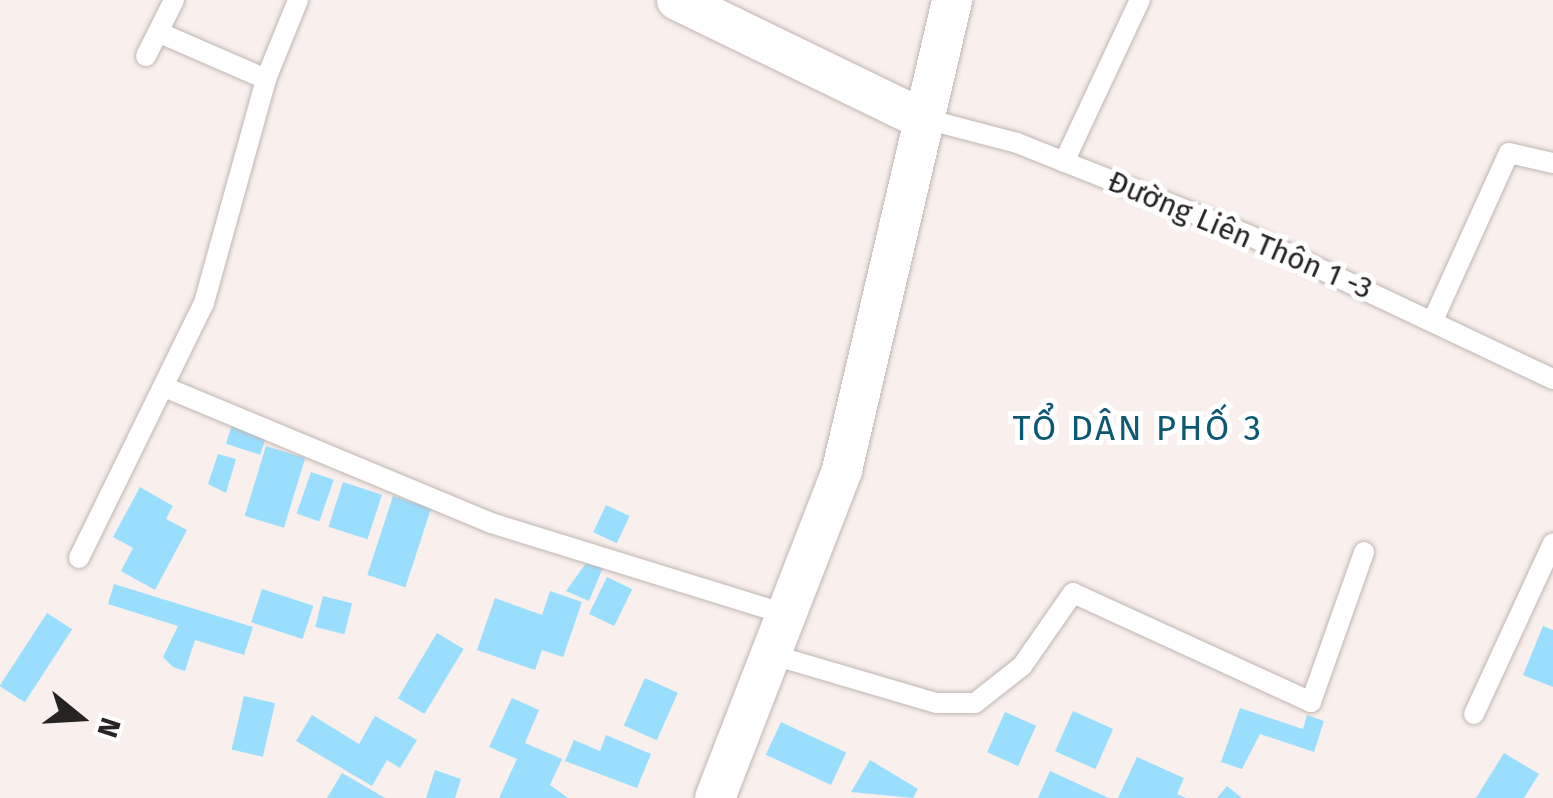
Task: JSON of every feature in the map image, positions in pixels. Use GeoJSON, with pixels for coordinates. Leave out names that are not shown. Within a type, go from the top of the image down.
{"type":"FeatureCollection","features":[{"type":"Feature","properties":{"kind":"street"},"geometry":{"type":"LineString","coordinates":[[678,0],[918,117]]}},
{"type":"Feature","properties":{"kind":"street"},"geometry":{"type":"LineString","coordinates":[[715,798],[842,470],[918,117],[952,0]]}},
{"type":"Feature","properties":{"kind":"lane"},"geometry":{"type":"LineString","coordinates":[[146,56],[174,0]]}},
{"type":"Feature","properties":{"kind":"lane"},"geometry":{"type":"LineString","coordinates":[[78,558],[120,463],[168,388],[204,303],[266,79],[298,0]]}},
{"type":"Feature","properties":{"kind":"lane"},"geometry":{"type":"LineString","coordinates":[[1064,162],[1140,0]]}},
{"type":"Feature","properties":{"kind":"lane"},"geometry":{"type":"LineString","coordinates":[[160,33],[266,79]]}},
{"type":"Feature","properties":{"kind":"lane","name":"Đường Liên Thôn 1 -3"},"geometry":{"type":"LineString","coordinates":[[918,117],[1064,162],[1434,318],[1553,379]]}},
{"type":"Feature","properties":{"kind":"lane"},"geometry":{"type":"LineString","coordinates":[[1434,318],[1509,153],[1553,163]]}},
{"type":"Feature","properties":{"kind":"lane"},"geometry":{"type":"LineString","coordinates":[[168,388],[491,523],[788,615]]}},
{"type":"Feature","properties":{"kind":"lane"},"geometry":{"type":"LineString","coordinates":[[1474,714],[1553,543]]}},
{"type":"Feature","properties":{"kind":"lane"},"geometry":{"type":"LineString","coordinates":[[773,656],[936,703],[974,703],[1022,666],[1072,593],[1311,702],[1364,552]]}},
{"type":"Feature","properties":{"kind":"building"},"geometry":{"type":"Polygon","coordinates":[[[234,419],[268,430],[260,455],[226,444],[234,419]]]}},
{"type":"Feature","properties":{"kind":"building"},"geometry":{"type":"Polygon","coordinates":[[[266,446],[305,458],[284,528],[245,516],[266,446]]]}},
{"type":"Feature","properties":{"kind":"building"},"geometry":{"type":"Polygon","coordinates":[[[218,454],[236,459],[226,493],[208,484],[218,454]]]}},
{"type":"Feature","properties":{"kind":"building"},"geometry":{"type":"Polygon","coordinates":[[[311,472],[334,480],[319,521],[297,514],[311,472]]]}},
{"type":"Feature","properties":{"kind":"building"},"geometry":{"type":"Polygon","coordinates":[[[343,482],[382,495],[367,539],[328,527],[343,482]]]}},
{"type":"Feature","properties":{"kind":"building"},"geometry":{"type":"Polygon","coordinates":[[[140,487],[173,506],[166,519],[187,530],[155,590],[121,571],[133,548],[113,537],[140,487]]]}},
{"type":"Feature","properties":{"kind":"building"},"geometry":{"type":"Polygon","coordinates":[[[393,496],[431,508],[405,587],[367,575],[393,496]]]}},
{"type":"Feature","properties":{"kind":"building"},"geometry":{"type":"Polygon","coordinates":[[[606,505],[630,516],[617,543],[593,532],[606,505]]]}},
{"type":"Feature","properties":{"kind":"building"},"geometry":{"type":"Polygon","coordinates":[[[589,559],[604,565],[589,601],[566,591],[589,559]]]}},
{"type":"Feature","properties":{"kind":"building"},"geometry":{"type":"Polygon","coordinates":[[[607,577],[632,589],[614,626],[589,614],[607,577]]]}},
{"type":"Feature","properties":{"kind":"building"},"geometry":{"type":"Polygon","coordinates":[[[114,584],[253,627],[244,655],[195,640],[185,671],[173,667],[163,657],[178,626],[108,604],[114,584]]]}},
{"type":"Feature","properties":{"kind":"building"},"geometry":{"type":"Polygon","coordinates":[[[262,589],[313,606],[303,639],[251,622],[262,589]]]}},
{"type":"Feature","properties":{"kind":"building"},"geometry":{"type":"Polygon","coordinates":[[[550,591],[582,602],[563,657],[542,650],[535,670],[477,650],[495,598],[542,615],[550,591]]]}},
{"type":"Feature","properties":{"kind":"building"},"geometry":{"type":"Polygon","coordinates":[[[323,596],[352,603],[344,634],[315,627],[323,596]]]}},
{"type":"Feature","properties":{"kind":"building"},"geometry":{"type":"Polygon","coordinates":[[[47,613],[72,629],[25,702],[0,685],[47,613]]]}},
{"type":"Feature","properties":{"kind":"building"},"geometry":{"type":"Polygon","coordinates":[[[1543,626],[1553,630],[1553,687],[1523,675],[1543,626]]]}},
{"type":"Feature","properties":{"kind":"building"},"geometry":{"type":"Polygon","coordinates":[[[437,633],[464,649],[424,714],[398,698],[437,633]]]}},
{"type":"Feature","properties":{"kind":"building"},"geometry":{"type":"Polygon","coordinates":[[[645,678],[678,693],[657,740],[624,726],[645,678]]]}},
{"type":"Feature","properties":{"kind":"building"},"geometry":{"type":"Polygon","coordinates":[[[244,696],[275,703],[263,757],[232,750],[244,696]]]}},
{"type":"Feature","properties":{"kind":"building"},"geometry":{"type":"Polygon","coordinates":[[[512,698],[539,710],[525,743],[562,759],[550,785],[568,798],[499,798],[517,759],[489,747],[512,698]]]}},
{"type":"Feature","properties":{"kind":"building"},"geometry":{"type":"Polygon","coordinates":[[[1240,708],[1303,729],[1307,715],[1324,721],[1314,752],[1260,734],[1242,769],[1221,762],[1240,708]]]}},
{"type":"Feature","properties":{"kind":"building"},"geometry":{"type":"Polygon","coordinates":[[[1073,711],[1113,729],[1095,769],[1055,751],[1073,711]]]}},
{"type":"Feature","properties":{"kind":"building"},"geometry":{"type":"Polygon","coordinates":[[[1005,712],[1036,726],[1018,766],[987,752],[1005,712]]]}},
{"type":"Feature","properties":{"kind":"building"},"geometry":{"type":"Polygon","coordinates":[[[312,715],[359,744],[375,716],[417,740],[400,768],[387,760],[372,786],[296,741],[312,715]]]}},
{"type":"Feature","properties":{"kind":"building"},"geometry":{"type":"Polygon","coordinates":[[[781,722],[846,752],[831,785],[766,755],[781,722]]]}},
{"type":"Feature","properties":{"kind":"building"},"geometry":{"type":"Polygon","coordinates":[[[606,735],[651,754],[637,788],[565,761],[574,740],[600,751],[606,735]]]}},
{"type":"Feature","properties":{"kind":"building"},"geometry":{"type":"Polygon","coordinates":[[[1504,753],[1539,774],[1524,798],[1476,798],[1504,753]]]}},
{"type":"Feature","properties":{"kind":"building"},"geometry":{"type":"Polygon","coordinates":[[[1137,757],[1184,778],[1177,794],[1186,798],[1118,798],[1137,757]]]}},
{"type":"Feature","properties":{"kind":"building"},"geometry":{"type":"Polygon","coordinates":[[[870,760],[918,789],[913,798],[851,792],[870,760]]]}},
{"type":"Feature","properties":{"kind":"building"},"geometry":{"type":"Polygon","coordinates":[[[435,770],[461,779],[455,798],[426,798],[435,770]]]}},
{"type":"Feature","properties":{"kind":"building"},"geometry":{"type":"Polygon","coordinates":[[[1050,771],[1087,788],[1109,798],[1038,798],[1050,771]]]}},
{"type":"Feature","properties":{"kind":"building"},"geometry":{"type":"Polygon","coordinates":[[[342,773],[385,798],[327,798],[342,773]]]}},
{"type":"Feature","properties":{"kind":"building"},"geometry":{"type":"Polygon","coordinates":[[[1227,786],[1242,798],[1217,798],[1227,786]]]}},
{"type":"Feature","properties":{"kind":"district","name":"TỔ DÂN PHỐ 3"},"geometry":{"type":"Point","coordinates":[1138,428]}}]}
